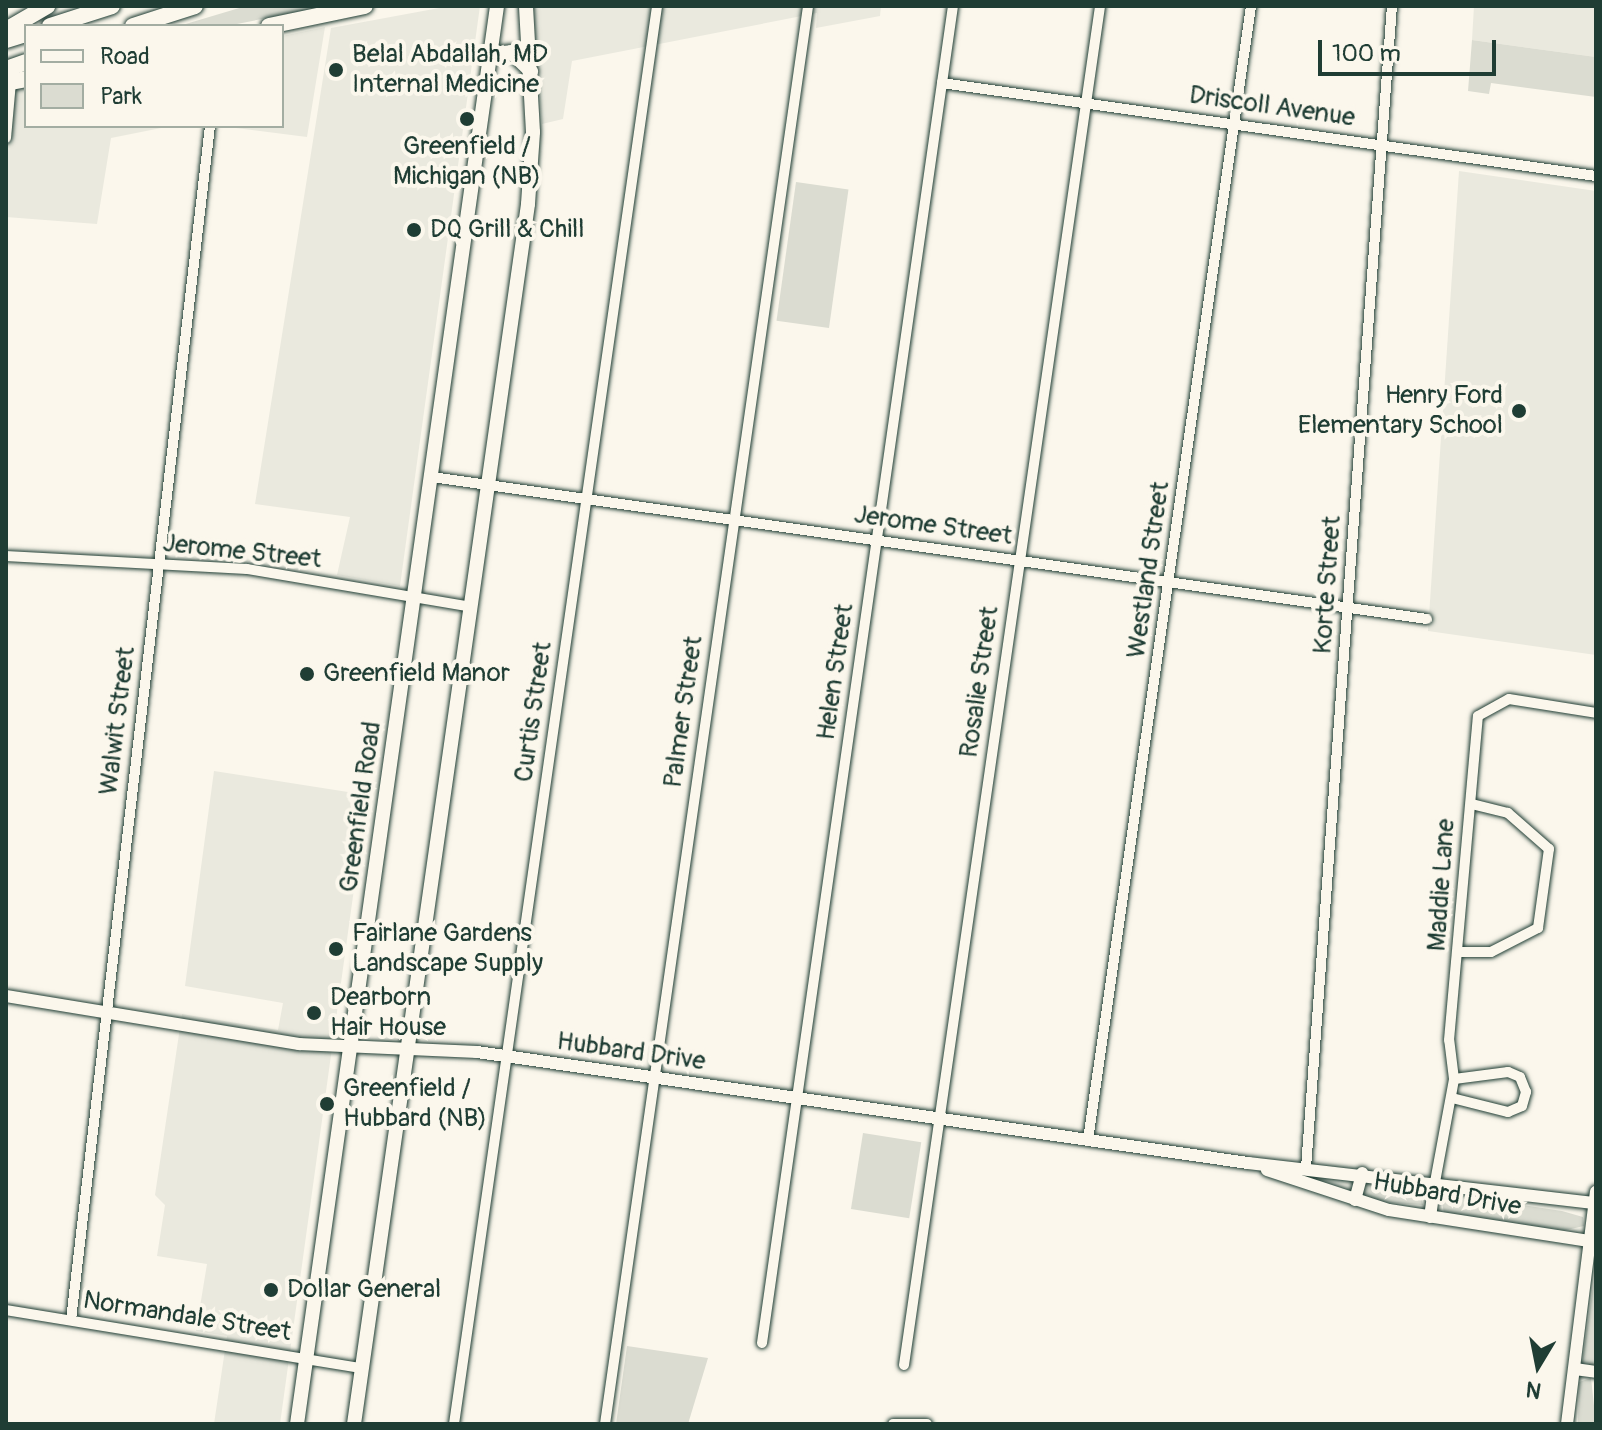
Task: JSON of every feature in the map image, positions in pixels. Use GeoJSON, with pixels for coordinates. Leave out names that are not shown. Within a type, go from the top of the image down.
{"type":"FeatureCollection","features":[{"type":"Feature","properties":{"kind":"main road"},"geometry":{"type":"LineString","coordinates":[[6,30],[47,6]]}},
{"type":"Feature","properties":{"kind":"main road"},"geometry":{"type":"LineString","coordinates":[[56,24],[112,6]]}},
{"type":"Feature","properties":{"kind":"main road"},"geometry":{"type":"LineString","coordinates":[[139,24],[195,6]]}},
{"type":"Feature","properties":{"kind":"main road"},"geometry":{"type":"LineString","coordinates":[[279,24],[365,6]]}},
{"type":"Feature","properties":{"kind":"main road","name":"Greenfield Road"},"geometry":{"type":"LineString","coordinates":[[297,1424],[493,54],[497,6]]}},
{"type":"Feature","properties":{"kind":"main road"},"geometry":{"type":"LineString","coordinates":[[354,1424],[530,189],[531,71],[526,6]]}},
{"type":"Feature","properties":{"kind":"main road"},"geometry":{"type":"LineString","coordinates":[[493,54],[511,52],[531,71]]}},
{"type":"Feature","properties":{"kind":"street","name":"Curtis Street"},"geometry":{"type":"LineString","coordinates":[[454,1424],[657,6]]}},
{"type":"Feature","properties":{"kind":"street","name":"Palmer Street"},"geometry":{"type":"LineString","coordinates":[[605,1424],[808,6]]}},
{"type":"Feature","properties":{"kind":"street","name":"Helen Street"},"geometry":{"type":"LineString","coordinates":[[762,1343],[953,6]]}},
{"type":"Feature","properties":{"kind":"street","name":"Rosalie Street"},"geometry":{"type":"LineString","coordinates":[[904,1365],[1100,6]]}},
{"type":"Feature","properties":{"kind":"street","name":"Westland Street"},"geometry":{"type":"LineString","coordinates":[[1088,1140],[1251,6]]}},
{"type":"Feature","properties":{"kind":"street","name":"Korte Street"},"geometry":{"type":"LineString","coordinates":[[1306,1168],[1392,6]]}},
{"type":"Feature","properties":{"kind":"street"},"geometry":{"type":"LineString","coordinates":[[6,138],[12,78]]}},
{"type":"Feature","properties":{"kind":"street","name":"Driscoll Avenue"},"geometry":{"type":"LineString","coordinates":[[942,83],[1596,176]]}},
{"type":"Feature","properties":{"kind":"street","name":"Walwit Street"},"geometry":{"type":"LineString","coordinates":[[71,1320],[210,128]]}},
{"type":"Feature","properties":{"kind":"street","name":"Jerome Street"},"geometry":{"type":"LineString","coordinates":[[432,477],[1427,619]]}},
{"type":"Feature","properties":{"kind":"street","name":"Jerome Street"},"geometry":{"type":"LineString","coordinates":[[6,556],[247,569],[471,607]]}},
{"type":"Feature","properties":{"kind":"street","name":"Maddie Lane"},"geometry":{"type":"LineString","coordinates":[[1435,1182],[1454,1079],[1449,1040],[1471,804],[1471,741],[1485,706],[1509,699],[1596,713]]}},
{"type":"Feature","properties":{"kind":"street"},"geometry":{"type":"LineString","coordinates":[[1459,952],[1491,952],[1538,928],[1549,849],[1538,833],[1508,813],[1471,804]]}},
{"type":"Feature","properties":{"kind":"street","name":"Hubbard Drive"},"geometry":{"type":"LineString","coordinates":[[6,996],[351,1047],[507,1056],[1248,1163],[1362,1173],[1596,1203]]}},
{"type":"Feature","properties":{"kind":"street"},"geometry":{"type":"LineString","coordinates":[[1452,1098],[1508,1112],[1522,1106],[1526,1092],[1520,1077],[1508,1072],[1454,1079]]}},
{"type":"Feature","properties":{"kind":"street","name":"Hubbard Drive"},"geometry":{"type":"LineString","coordinates":[[1248,1163],[1355,1200],[1430,1217],[1595,1242]]}},
{"type":"Feature","properties":{"kind":"street"},"geometry":{"type":"LineString","coordinates":[[1355,1200],[1362,1173]]}},
{"type":"Feature","properties":{"kind":"street"},"geometry":{"type":"LineString","coordinates":[[1430,1217],[1435,1182]]}},
{"type":"Feature","properties":{"kind":"street"},"geometry":{"type":"LineString","coordinates":[[1567,1424],[1595,1242],[1596,1192]]}},
{"type":"Feature","properties":{"kind":"street","name":"Normandale Street"},"geometry":{"type":"LineString","coordinates":[[6,1310],[362,1368]]}},
{"type":"Feature","properties":{"kind":"street"},"geometry":{"type":"LineString","coordinates":[[1575,1369],[1596,1372]]}},
{"type":"Feature","properties":{"kind":"street"},"geometry":{"type":"LineString","coordinates":[[1572,1388],[1574,1424]]}},
{"type":"Feature","properties":{"kind":"street"},"geometry":{"type":"LineString","coordinates":[[893,1424],[927,1424]]}},
{"type":"Feature","properties":{"kind":"shaded area"},"geometry":{"type":"Polygon","coordinates":[[[450,6],[480,6],[400,586],[337,575],[350,517],[255,504],[331,28],[450,6]]]}},
{"type":"Feature","properties":{"kind":"shaded area"},"geometry":{"type":"Polygon","coordinates":[[[533,6],[881,6],[880,16],[816,28],[817,13],[572,61],[563,119],[542,124],[533,6]]]}},
{"type":"Feature","properties":{"kind":"shaded area"},"geometry":{"type":"Polygon","coordinates":[[[1474,6],[1596,6],[1596,57],[1472,40],[1474,6]]]}},
{"type":"Feature","properties":{"kind":"shaded area"},"geometry":{"type":"Polygon","coordinates":[[[325,27],[307,137],[236,128],[284,128],[284,36],[325,27]]]}},
{"type":"Feature","properties":{"kind":"shaded area"},"geometry":{"type":"Polygon","coordinates":[[[24,87],[24,128],[161,128],[111,138],[97,224],[6,217],[6,91],[24,87]]]}},
{"type":"Feature","properties":{"kind":"shaded area","name":"Henry Ford Elementary School"},"geometry":{"type":"Polygon","coordinates":[[[1459,171],[1596,191],[1596,655],[1428,631],[1459,171]]]}},
{"type":"Feature","properties":{"kind":"shaded area"},"geometry":{"type":"Polygon","coordinates":[[[214,771],[367,795],[280,1424],[214,1424],[227,1336],[196,1331],[207,1264],[157,1256],[165,1205],[155,1195],[182,1014],[278,1030],[283,1003],[185,986],[214,771]]]}},
{"type":"Feature","properties":{"kind":"green space"},"geometry":{"type":"Polygon","coordinates":[[[246,6],[327,6],[237,24],[186,24],[246,6]]]}},
{"type":"Feature","properties":{"kind":"green space"},"geometry":{"type":"Polygon","coordinates":[[[1472,40],[1596,57],[1596,97],[1491,83],[1489,94],[1468,91],[1472,40]]]}},
{"type":"Feature","properties":{"kind":"green space"},"geometry":{"type":"Polygon","coordinates":[[[796,182],[848,189],[829,328],[777,321],[796,182]]]}},
{"type":"Feature","properties":{"kind":"green space"},"geometry":{"type":"Polygon","coordinates":[[[863,1133],[921,1142],[909,1218],[851,1209],[863,1133]]]}},
{"type":"Feature","properties":{"kind":"green space"},"geometry":{"type":"Polygon","coordinates":[[[1369,1182],[1419,1189],[1423,1205],[1365,1201],[1359,1190],[1369,1182]]]}},
{"type":"Feature","properties":{"kind":"green space"},"geometry":{"type":"Polygon","coordinates":[[[1451,1194],[1562,1211],[1583,1217],[1584,1226],[1562,1231],[1444,1213],[1442,1202],[1451,1194]]]}},
{"type":"Feature","properties":{"kind":"green space"},"geometry":{"type":"Polygon","coordinates":[[[1596,1266],[1596,1370],[1582,1364],[1596,1266]]]}},
{"type":"Feature","properties":{"kind":"green space"},"geometry":{"type":"Polygon","coordinates":[[[627,1346],[708,1358],[688,1424],[616,1424],[627,1346]]]}},
{"type":"Feature","properties":{"kind":"green space"},"geometry":{"type":"Polygon","coordinates":[[[1591,1378],[1596,1424],[1578,1424],[1579,1382],[1591,1378]]]}},
{"type":"Feature","properties":{"kind":"place","name":"Belal Abdallah, MD Internal Medicine"},"geometry":{"type":"Point","coordinates":[336,70]}},
{"type":"Feature","properties":{"kind":"place","name":"Greenfield / Michigan (NB)"},"geometry":{"type":"Point","coordinates":[467,119]}},
{"type":"Feature","properties":{"kind":"place","name":"DQ Grill & Chill"},"geometry":{"type":"Point","coordinates":[414,230]}},
{"type":"Feature","properties":{"kind":"place","name":"Henry Ford Elementary School"},"geometry":{"type":"Point","coordinates":[1519,411]}},
{"type":"Feature","properties":{"kind":"place","name":"Greenfield Manor"},"geometry":{"type":"Point","coordinates":[307,674]}},
{"type":"Feature","properties":{"kind":"place","name":"Fairlane Gardens Landscape Supply"},"geometry":{"type":"Point","coordinates":[336,949]}},
{"type":"Feature","properties":{"kind":"place","name":"Dearborn Hair House"},"geometry":{"type":"Point","coordinates":[314,1013]}},
{"type":"Feature","properties":{"kind":"place","name":"Greenfield / Hubbard (NB)"},"geometry":{"type":"Point","coordinates":[327,1104]}},
{"type":"Feature","properties":{"kind":"place","name":"Dollar General"},"geometry":{"type":"Point","coordinates":[271,1290]}}]}
